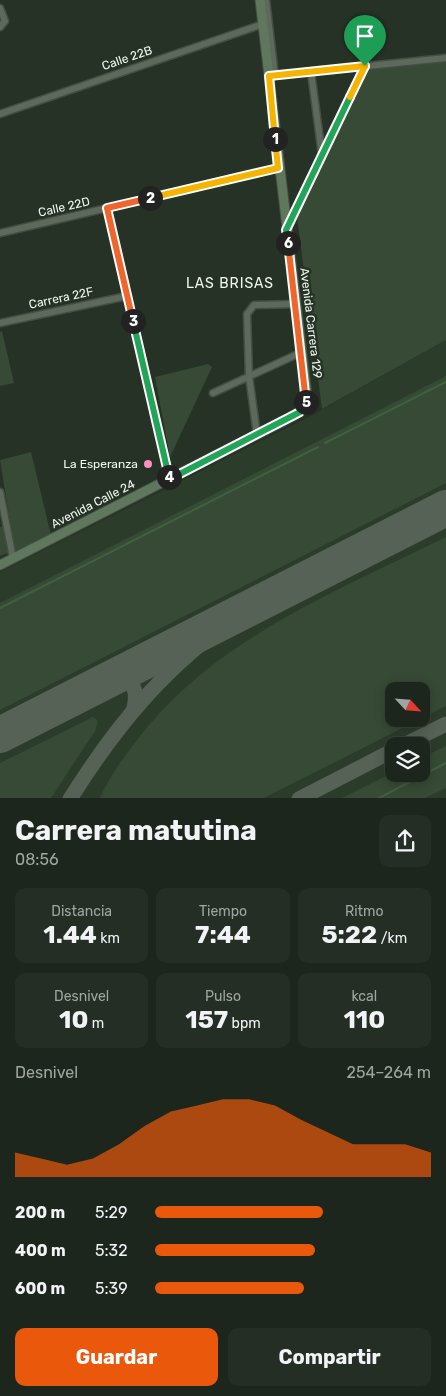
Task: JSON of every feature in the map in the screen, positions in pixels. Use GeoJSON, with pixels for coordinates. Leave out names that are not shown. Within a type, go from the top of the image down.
{"type":"FeatureCollection","features":[{"type":"Feature","properties":{"kind":"main road","name":"Avenida Carrera 129"},"geometry":{"type":"LineString","coordinates":[[260,0],[262,24],[272,76],[278,168],[307,396],[304,409]]}},
{"type":"Feature","properties":{"kind":"main road","name":"Avenida Calle 24"},"geometry":{"type":"LineString","coordinates":[[0,565],[257,435],[304,409]]}},
{"type":"Feature","properties":{"kind":"street"},"geometry":{"type":"LineString","coordinates":[[266,0],[272,76],[446,58]]}},
{"type":"Feature","properties":{"kind":"street"},"geometry":{"type":"LineString","coordinates":[[0,8],[5,22],[0,27]]}},
{"type":"Feature","properties":{"kind":"street","name":"Calle 22B"},"geometry":{"type":"LineString","coordinates":[[0,114],[262,24]]}},
{"type":"Feature","properties":{"kind":"street"},"geometry":{"type":"LineString","coordinates":[[286,230],[365,66]]}},
{"type":"Feature","properties":{"kind":"street"},"geometry":{"type":"LineString","coordinates":[[311,72],[322,156]]}},
{"type":"Feature","properties":{"kind":"street","name":"Calle 22D"},"geometry":{"type":"LineString","coordinates":[[0,233],[278,168]]}},
{"type":"Feature","properties":{"kind":"street"},"geometry":{"type":"LineString","coordinates":[[107,208],[170,479]]}},
{"type":"Feature","properties":{"kind":"street","name":"Carrera 22F"},"geometry":{"type":"LineString","coordinates":[[0,323],[127,296]]}},
{"type":"Feature","properties":{"kind":"street"},"geometry":{"type":"LineString","coordinates":[[257,435],[249,376],[246,322],[248,310],[254,305],[296,304]]}},
{"type":"Feature","properties":{"kind":"street"},"geometry":{"type":"LineString","coordinates":[[213,393],[302,352]]}},
{"type":"Feature","properties":{"kind":"street"},"geometry":{"type":"LineString","coordinates":[[0,494],[3,523],[13,558]]}},
{"type":"Feature","properties":{"kind":"shaded area"},"geometry":{"type":"Polygon","coordinates":[[[446,62],[446,340],[322,409],[297,217],[368,70],[446,62]]]}},
{"type":"Feature","properties":{"kind":"shaded area"},"geometry":{"type":"Polygon","coordinates":[[[2,331],[14,383],[0,386],[0,332],[2,331]]]}},
{"type":"Feature","properties":{"kind":"shaded area"},"geometry":{"type":"Polygon","coordinates":[[[446,340],[446,798],[0,798],[0,572],[311,416],[446,340]]]}},
{"type":"Feature","properties":{"kind":"shaded area"},"geometry":{"type":"Polygon","coordinates":[[[208,364],[212,367],[170,457],[155,377],[208,364]]]}},
{"type":"Feature","properties":{"kind":"shaded area"},"geometry":{"type":"Polygon","coordinates":[[[446,376],[446,483],[0,710],[0,603],[446,376]]]}},
{"type":"Feature","properties":{"kind":"shaded area"},"geometry":{"type":"Polygon","coordinates":[[[31,452],[51,535],[15,552],[0,460],[31,452]]]}},
{"type":"Feature","properties":{"kind":"shaded area"},"geometry":{"type":"Polygon","coordinates":[[[3,526],[8,553],[0,556],[0,527],[3,526]]]}},
{"type":"Feature","properties":{"kind":"shaded area"},"geometry":{"type":"Polygon","coordinates":[[[446,537],[446,706],[430,714],[430,682],[385,682],[385,728],[402,728],[264,798],[100,798],[115,770],[134,744],[165,708],[199,676],[276,622],[360,578],[446,537]]]}},
{"type":"Feature","properties":{"kind":"shaded area"},"geometry":{"type":"Polygon","coordinates":[[[93,717],[98,721],[95,731],[51,798],[0,798],[0,763],[93,717]]]}},
{"type":"Feature","properties":{"kind":"shaded area"},"geometry":{"type":"Polygon","coordinates":[[[446,746],[446,788],[425,798],[342,798],[385,776],[385,782],[430,782],[430,754],[446,746]]]}},
{"type":"Feature","properties":{"kind":"waterway"},"geometry":{"type":"LineString","coordinates":[[325,443],[446,382]]}},
{"type":"Feature","properties":{"kind":"waterway"},"geometry":{"type":"LineString","coordinates":[[0,608],[318,447]]}},
{"type":"Feature","properties":{"kind":"waterway"},"geometry":{"type":"LineString","coordinates":[[379,798],[446,763]]}},
{"type":"Feature","properties":{"kind":"taxiway"},"geometry":{"type":"LineString","coordinates":[[71,798],[108,743],[147,696],[191,653],[243,611]]}},
{"type":"Feature","properties":{"kind":"taxiway"},"geometry":{"type":"LineString","coordinates":[[103,683],[118,681],[129,683],[133,686],[135,691],[134,708]]}},
{"type":"Feature","properties":{"kind":"taxiway"},"geometry":{"type":"LineString","coordinates":[[420,737],[446,724]]}},
{"type":"Feature","properties":{"kind":"taxiway"},"geometry":{"type":"LineString","coordinates":[[301,798],[385,755]]}},
{"type":"Feature","properties":{"kind":"runway"},"geometry":{"type":"LineString","coordinates":[[0,735],[446,508]]}},
{"type":"Feature","properties":{"kind":"place","name":"La Esperanza"},"geometry":{"type":"Point","coordinates":[148,464]}},
{"type":"Feature","properties":{"kind":"district","name":"LAS BRISAS"},"geometry":{"type":"Point","coordinates":[230,283]}},
{"type":"Feature","properties":{"kind":"route"},"geometry":{"type":"LineString","coordinates":[[365,66],[286,230],[307,396],[305,407],[293,416],[170,479],[107,208],[278,168],[269,76],[365,66]]}}]}
